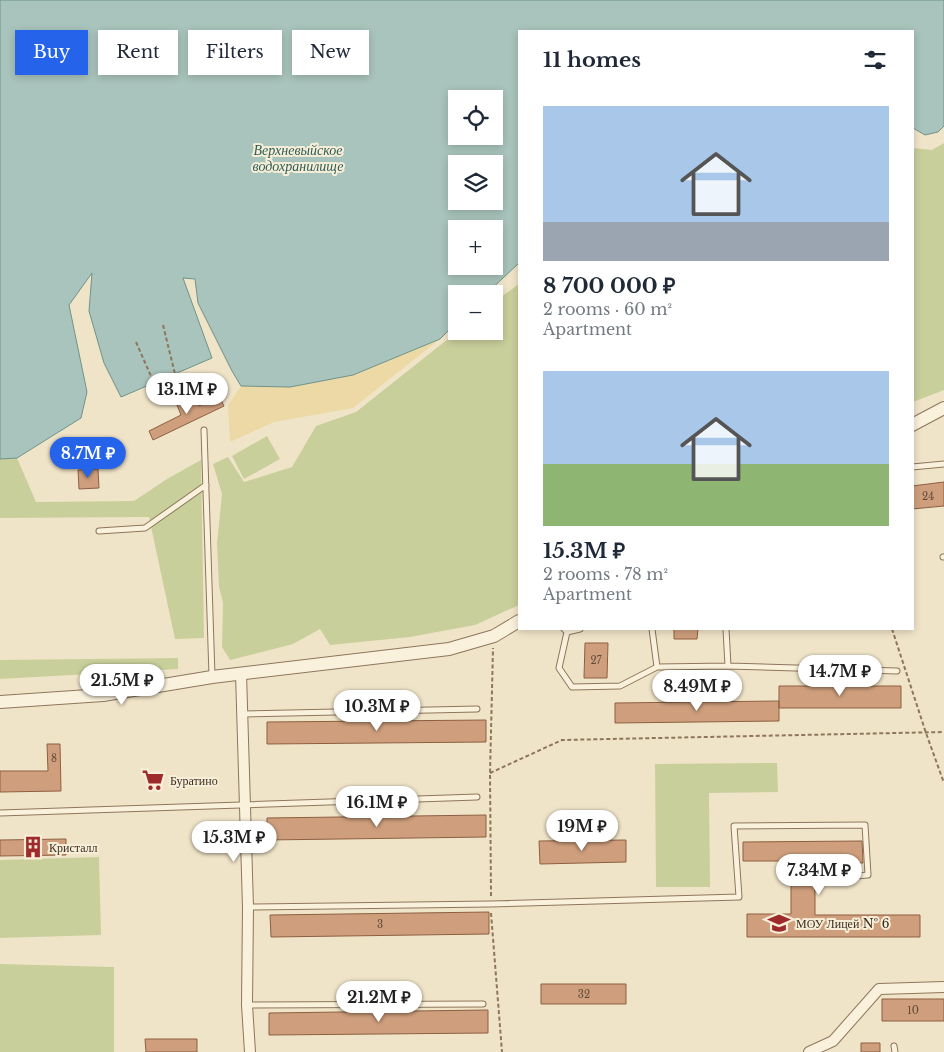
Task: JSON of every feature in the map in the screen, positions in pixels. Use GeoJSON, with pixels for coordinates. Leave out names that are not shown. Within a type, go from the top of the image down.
{"type":"FeatureCollection","features":[{"type":"Feature","properties":{"kind":"street"},"geometry":{"type":"LineString","coordinates":[[914,424],[944,408]]}},
{"type":"Feature","properties":{"kind":"street"},"geometry":{"type":"LineString","coordinates":[[0,702],[28,702],[103,696],[241,673],[449,649],[494,636],[518,622]]}},
{"type":"Feature","properties":{"kind":"street"},"geometry":{"type":"LineString","coordinates":[[241,673],[248,907],[247,1005],[250,1052]]}},
{"type":"Feature","properties":{"kind":"street"},"geometry":{"type":"LineString","coordinates":[[809,1052],[834,1041],[879,989],[944,987]]}},
{"type":"Feature","properties":{"kind":"street"},"geometry":{"type":"LineString","coordinates":[[834,1041],[834,1052]]}},
{"type":"Feature","properties":{"kind":"lane"},"geometry":{"type":"LineString","coordinates":[[204,430],[212,677]]}},
{"type":"Feature","properties":{"kind":"lane"},"geometry":{"type":"LineString","coordinates":[[914,467],[944,464]]}},
{"type":"Feature","properties":{"kind":"lane"},"geometry":{"type":"LineString","coordinates":[[99,531],[145,528],[206,485]]}},
{"type":"Feature","properties":{"kind":"lane"},"geometry":{"type":"LineString","coordinates":[[565,630],[559,668],[572,687],[620,686],[657,667],[728,666],[897,671]]}},
{"type":"Feature","properties":{"kind":"lane"},"geometry":{"type":"LineString","coordinates":[[652,630],[657,667]]}},
{"type":"Feature","properties":{"kind":"lane"},"geometry":{"type":"LineString","coordinates":[[726,630],[728,666]]}},
{"type":"Feature","properties":{"kind":"lane"},"geometry":{"type":"LineString","coordinates":[[243,714],[477,709]]}},
{"type":"Feature","properties":{"kind":"lane"},"geometry":{"type":"LineString","coordinates":[[0,813],[477,797]]}},
{"type":"Feature","properties":{"kind":"lane"},"geometry":{"type":"LineString","coordinates":[[248,907],[491,904],[739,896],[734,826],[865,825],[868,875],[832,878]]}},
{"type":"Feature","properties":{"kind":"lane"},"geometry":{"type":"LineString","coordinates":[[247,1005],[483,1004]]}},
{"type":"Feature","properties":{"kind":"path"},"geometry":{"type":"LineString","coordinates":[[164,324],[175,374]]}},
{"type":"Feature","properties":{"kind":"path"},"geometry":{"type":"LineString","coordinates":[[136,342],[154,383]]}},
{"type":"Feature","properties":{"kind":"path"},"geometry":{"type":"LineString","coordinates":[[892,630],[944,783]]}},
{"type":"Feature","properties":{"kind":"path"},"geometry":{"type":"LineString","coordinates":[[494,636],[490,773],[491,904],[502,1052]]}},
{"type":"Feature","properties":{"kind":"path"},"geometry":{"type":"LineString","coordinates":[[490,773],[562,740],[944,732]]}},
{"type":"Feature","properties":{"kind":"green space"},"geometry":{"type":"Polygon","coordinates":[[[944,143],[944,390],[914,402],[914,148],[932,150],[944,143]]]}},
{"type":"Feature","properties":{"kind":"green space"},"geometry":{"type":"Polygon","coordinates":[[[518,285],[518,605],[475,625],[410,637],[330,645],[320,629],[293,644],[230,660],[222,647],[223,603],[219,587],[217,544],[222,494],[213,464],[228,457],[244,482],[292,467],[316,426],[356,412],[448,339],[503,340],[503,296],[518,285]]]}},
{"type":"Feature","properties":{"kind":"green space"},"geometry":{"type":"Polygon","coordinates":[[[267,436],[280,459],[244,479],[232,456],[267,436]]]}},
{"type":"Feature","properties":{"kind":"green space"},"geometry":{"type":"Polygon","coordinates":[[[17,458],[36,502],[134,501],[167,479],[201,460],[204,638],[175,639],[149,517],[0,518],[0,459],[17,458]]]}},
{"type":"Feature","properties":{"kind":"green space"},"geometry":{"type":"Polygon","coordinates":[[[178,658],[178,669],[0,679],[0,660],[178,658]]]}},
{"type":"Feature","properties":{"kind":"green space"},"geometry":{"type":"Polygon","coordinates":[[[777,763],[778,792],[709,793],[710,887],[656,887],[655,764],[777,763]]]}},
{"type":"Feature","properties":{"kind":"green space"},"geometry":{"type":"Polygon","coordinates":[[[99,857],[101,935],[0,938],[0,860],[99,857]]]}},
{"type":"Feature","properties":{"kind":"green space"},"geometry":{"type":"Polygon","coordinates":[[[0,964],[114,967],[114,1052],[0,1052],[0,964]]]}},
{"type":"Feature","properties":{"kind":"sand"},"geometry":{"type":"Polygon","coordinates":[[[440,339],[353,408],[274,422],[230,442],[228,405],[241,386],[290,387],[353,375],[440,339]]]}},
{"type":"Feature","properties":{"kind":"water","name":"Верхневыйское водохранилище"},"geometry":{"type":"Polygon","coordinates":[[[0,0],[944,0],[944,126],[938,132],[925,135],[914,129],[914,30],[518,30],[518,264],[496,285],[448,285],[448,331],[440,339],[353,375],[290,387],[241,386],[198,303],[195,279],[183,278],[212,358],[121,397],[104,363],[89,311],[92,273],[69,305],[87,392],[81,418],[17,458],[0,459],[0,0]]]}},
{"type":"Feature","properties":{"kind":"building"},"geometry":{"type":"Polygon","coordinates":[[[219,396],[224,406],[153,440],[149,431],[181,415],[177,405],[194,397],[199,406],[219,396]]]}},
{"type":"Feature","properties":{"kind":"building"},"geometry":{"type":"Polygon","coordinates":[[[98,469],[99,488],[79,489],[78,470],[98,469]]]}},
{"type":"Feature","properties":{"kind":"building"},"geometry":{"type":"Polygon","coordinates":[[[944,482],[944,506],[914,509],[914,486],[944,482]]]}},
{"type":"Feature","properties":{"kind":"building"},"geometry":{"type":"Polygon","coordinates":[[[674,630],[698,630],[697,639],[674,639],[674,630]]]}},
{"type":"Feature","properties":{"kind":"building"},"geometry":{"type":"Polygon","coordinates":[[[585,643],[608,643],[607,678],[584,678],[585,643]]]}},
{"type":"Feature","properties":{"kind":"building"},"geometry":{"type":"Polygon","coordinates":[[[779,686],[901,686],[901,708],[779,708],[779,686]]]}},
{"type":"Feature","properties":{"kind":"building"},"geometry":{"type":"Polygon","coordinates":[[[779,701],[779,721],[615,723],[615,703],[779,701]]]}},
{"type":"Feature","properties":{"kind":"building"},"geometry":{"type":"Polygon","coordinates":[[[486,720],[486,742],[267,744],[267,722],[486,720]]]}},
{"type":"Feature","properties":{"kind":"building"},"geometry":{"type":"Polygon","coordinates":[[[47,744],[60,744],[61,791],[0,792],[0,771],[48,771],[47,744]]]}},
{"type":"Feature","properties":{"kind":"building"},"geometry":{"type":"Polygon","coordinates":[[[486,815],[486,837],[267,840],[267,818],[486,815]]]}},
{"type":"Feature","properties":{"kind":"building","name":"Кристалл"},"geometry":{"type":"Polygon","coordinates":[[[66,839],[66,855],[0,856],[0,840],[66,839]]]}},
{"type":"Feature","properties":{"kind":"building"},"geometry":{"type":"Polygon","coordinates":[[[626,840],[626,862],[540,864],[539,841],[626,840]]]}},
{"type":"Feature","properties":{"kind":"building"},"geometry":{"type":"Polygon","coordinates":[[[862,841],[863,863],[815,863],[815,915],[920,915],[920,937],[747,937],[747,914],[791,914],[791,861],[743,861],[743,842],[862,841]]]}},
{"type":"Feature","properties":{"kind":"building"},"geometry":{"type":"Polygon","coordinates":[[[489,912],[489,934],[271,937],[270,915],[489,912]]]}},
{"type":"Feature","properties":{"kind":"building"},"geometry":{"type":"Polygon","coordinates":[[[541,984],[626,984],[626,1004],[541,1004],[541,984]]]}},
{"type":"Feature","properties":{"kind":"building"},"geometry":{"type":"Polygon","coordinates":[[[882,999],[944,999],[944,1021],[882,1021],[882,999]]]}},
{"type":"Feature","properties":{"kind":"building"},"geometry":{"type":"Polygon","coordinates":[[[488,1010],[488,1033],[269,1035],[269,1013],[488,1010]]]}},
{"type":"Feature","properties":{"kind":"building"},"geometry":{"type":"Polygon","coordinates":[[[145,1039],[197,1039],[197,1052],[146,1052],[145,1039]]]}},
{"type":"Feature","properties":{"kind":"building"},"geometry":{"type":"Polygon","coordinates":[[[861,1043],[880,1043],[880,1052],[861,1052],[861,1043]]]}},
{"type":"Feature","properties":{"kind":"place","name":"Буратино"},"geometry":{"type":"Point","coordinates":[153,780]}},
{"type":"Feature","properties":{"kind":"place","name":"Кристалл"},"geometry":{"type":"Point","coordinates":[33,847]}},
{"type":"Feature","properties":{"kind":"place","name":"МОУ Лицей № 6"},"geometry":{"type":"Point","coordinates":[779,923]}}]}
